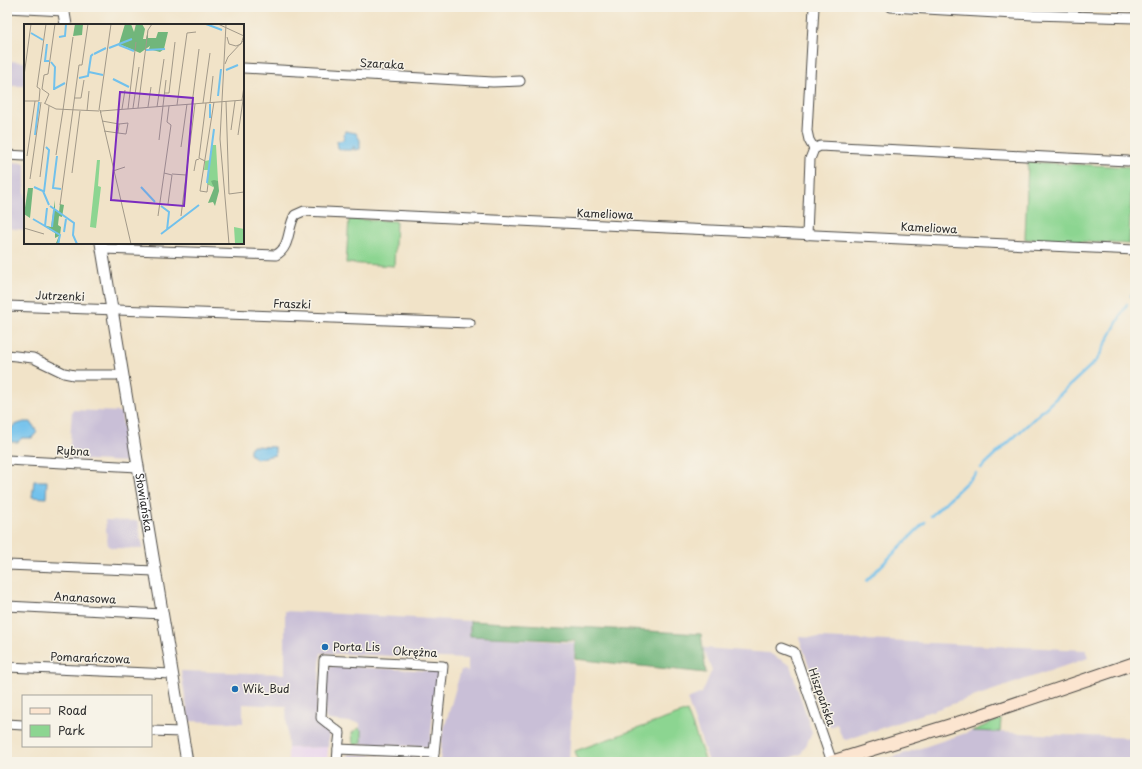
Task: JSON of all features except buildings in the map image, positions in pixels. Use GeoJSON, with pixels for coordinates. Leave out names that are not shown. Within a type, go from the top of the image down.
{"type":"FeatureCollection","features":[{"type":"Feature","properties":{"kind":"main road"},"geometry":{"type":"LineString","coordinates":[[831,762],[967,720],[1135,663]]}},
{"type":"Feature","properties":{"kind":"main road"},"geometry":{"type":"LineString","coordinates":[[856,762],[967,720]]}},
{"type":"Feature","properties":{"kind":"street"},"geometry":{"type":"LineString","coordinates":[[814,7],[807,131],[809,140],[814,149]]}},
{"type":"Feature","properties":{"kind":"street"},"geometry":{"type":"LineString","coordinates":[[891,7],[1033,15],[1135,18]]}},
{"type":"Feature","properties":{"kind":"street"},"geometry":{"type":"LineString","coordinates":[[7,8],[63,9],[66,24]]}},
{"type":"Feature","properties":{"kind":"street","name":"Szaraka"},"geometry":{"type":"LineString","coordinates":[[244,68],[493,82],[520,81]]}},
{"type":"Feature","properties":{"kind":"street"},"geometry":{"type":"LineString","coordinates":[[807,235],[810,159],[814,149],[820,146],[1128,161]]}},
{"type":"Feature","properties":{"kind":"street"},"geometry":{"type":"LineString","coordinates":[[7,155],[24,156]]}},
{"type":"Feature","properties":{"kind":"street","name":"Kameliowa"},"geometry":{"type":"LineString","coordinates":[[102,246],[276,255],[286,246],[290,223],[295,215],[304,211],[1135,250]]}},
{"type":"Feature","properties":{"kind":"street","name":"Słowiańska"},"geometry":{"type":"LineString","coordinates":[[102,246],[187,762]]}},
{"type":"Feature","properties":{"kind":"street","name":"Jutrzenki"},"geometry":{"type":"LineString","coordinates":[[7,306],[112,310]]}},
{"type":"Feature","properties":{"kind":"street","name":"Fraszki"},"geometry":{"type":"LineString","coordinates":[[112,310],[470,323]]}},
{"type":"Feature","properties":{"kind":"street"},"geometry":{"type":"LineString","coordinates":[[7,355],[33,358],[64,373],[74,375],[123,375]]}},
{"type":"Feature","properties":{"kind":"street","name":"Rybna"},"geometry":{"type":"LineString","coordinates":[[7,460],[138,467]]}},
{"type":"Feature","properties":{"kind":"street"},"geometry":{"type":"LineString","coordinates":[[7,565],[155,571]]}},
{"type":"Feature","properties":{"kind":"street","name":"Ananasowa"},"geometry":{"type":"LineString","coordinates":[[7,606],[162,614]]}},
{"type":"Feature","properties":{"kind":"street","name":"Hiszpańska"},"geometry":{"type":"LineString","coordinates":[[782,647],[794,652],[831,762]]}},
{"type":"Feature","properties":{"kind":"street","name":"Okrężna"},"geometry":{"type":"LineString","coordinates":[[337,762],[338,749],[340,733],[320,718],[324,660],[443,666],[434,758],[338,749]]}},
{"type":"Feature","properties":{"kind":"street","name":"Pomarańczowa"},"geometry":{"type":"LineString","coordinates":[[7,667],[172,674]]}},
{"type":"Feature","properties":{"kind":"street"},"geometry":{"type":"LineString","coordinates":[[7,724],[22,725]]}},
{"type":"Feature","properties":{"kind":"street"},"geometry":{"type":"LineString","coordinates":[[152,731],[182,732]]}},
{"type":"Feature","properties":{"kind":"shaded area"},"geometry":{"type":"Polygon","coordinates":[[[7,61],[24,62],[24,86],[7,86],[7,61]]]}},
{"type":"Feature","properties":{"kind":"shaded area"},"geometry":{"type":"Polygon","coordinates":[[[7,162],[24,163],[24,230],[7,228],[7,162]]]}},
{"type":"Feature","properties":{"kind":"shaded area"},"geometry":{"type":"Polygon","coordinates":[[[72,410],[121,412],[129,462],[69,459],[72,410]]]}},
{"type":"Feature","properties":{"kind":"shaded area"},"geometry":{"type":"Polygon","coordinates":[[[105,520],[138,521],[143,549],[113,548],[108,546],[105,520]]]}},
{"type":"Feature","properties":{"kind":"shaded area"},"geometry":{"type":"Polygon","coordinates":[[[285,611],[470,621],[470,636],[575,643],[569,762],[440,762],[442,736],[461,670],[468,671],[468,659],[321,653],[316,719],[329,729],[328,747],[288,748],[286,706],[243,704],[243,723],[189,721],[181,671],[285,674],[285,611]]]}},
{"type":"Feature","properties":{"kind":"shaded area"},"geometry":{"type":"Polygon","coordinates":[[[799,637],[1086,650],[1088,658],[846,740],[842,738],[837,724],[830,727],[799,637]]]}},
{"type":"Feature","properties":{"kind":"shaded area"},"geometry":{"type":"Polygon","coordinates":[[[703,648],[769,653],[790,665],[812,733],[801,754],[778,762],[709,762],[687,699],[702,693],[712,670],[703,648]]]}},
{"type":"Feature","properties":{"kind":"shaded area"},"geometry":{"type":"Polygon","coordinates":[[[332,666],[434,671],[439,674],[438,696],[434,699],[430,747],[359,744],[360,723],[328,720],[324,716],[327,669],[332,666]]]}},
{"type":"Feature","properties":{"kind":"shaded area"},"geometry":{"type":"Polygon","coordinates":[[[972,731],[1135,738],[1135,762],[879,762],[972,731]]]}},
{"type":"Feature","properties":{"kind":"shaded area"},"geometry":{"type":"Polygon","coordinates":[[[328,747],[327,762],[288,762],[288,748],[328,747]]]}},
{"type":"Feature","properties":{"kind":"shaded area"},"geometry":{"type":"Polygon","coordinates":[[[350,754],[401,757],[401,762],[342,762],[350,754]]]}},
{"type":"Feature","properties":{"kind":"shaded area"},"geometry":{"type":"Polygon","coordinates":[[[401,757],[425,758],[427,762],[401,762],[401,757]]]}},
{"type":"Feature","properties":{"kind":"green space"},"geometry":{"type":"Polygon","coordinates":[[[1028,162],[1132,167],[1129,244],[1025,239],[1028,162]]]}},
{"type":"Feature","properties":{"kind":"green space"},"geometry":{"type":"Polygon","coordinates":[[[349,219],[396,221],[394,266],[346,263],[349,219]]]}},
{"type":"Feature","properties":{"kind":"green space"},"geometry":{"type":"Polygon","coordinates":[[[470,621],[701,634],[706,673],[575,659],[575,641],[470,636],[470,621]]]}},
{"type":"Feature","properties":{"kind":"green space"},"geometry":{"type":"Polygon","coordinates":[[[687,711],[706,762],[579,762],[575,751],[687,711]]]}},
{"type":"Feature","properties":{"kind":"green space"},"geometry":{"type":"Polygon","coordinates":[[[1001,719],[1000,732],[972,731],[1001,719]]]}},
{"type":"Feature","properties":{"kind":"green space"},"geometry":{"type":"Polygon","coordinates":[[[359,728],[362,731],[362,742],[358,745],[353,744],[352,733],[359,728]]]}},
{"type":"Feature","properties":{"kind":"water"},"geometry":{"type":"Polygon","coordinates":[[[345,131],[356,133],[360,140],[360,149],[354,150],[354,146],[352,150],[343,150],[338,148],[337,141],[343,140],[345,131]]]}},
{"type":"Feature","properties":{"kind":"water"},"geometry":{"type":"Polygon","coordinates":[[[24,422],[31,422],[37,432],[32,438],[22,438],[18,442],[11,442],[8,436],[11,428],[24,422]]]}},
{"type":"Feature","properties":{"kind":"water"},"geometry":{"type":"Polygon","coordinates":[[[252,446],[274,447],[275,455],[256,459],[250,454],[250,449],[252,446]]]}},
{"type":"Feature","properties":{"kind":"water"},"geometry":{"type":"Polygon","coordinates":[[[34,481],[47,481],[46,498],[32,497],[34,481]]]}},
{"type":"Feature","properties":{"kind":"waterway"},"geometry":{"type":"LineString","coordinates":[[1131,296],[1135,289]]}},
{"type":"Feature","properties":{"kind":"waterway"},"geometry":{"type":"LineString","coordinates":[[981,468],[1097,360],[1127,304]]}},
{"type":"Feature","properties":{"kind":"waterway"},"geometry":{"type":"LineString","coordinates":[[931,516],[976,473]]}},
{"type":"Feature","properties":{"kind":"waterway"},"geometry":{"type":"LineString","coordinates":[[866,581],[925,522]]}},
{"type":"Feature","properties":{"kind":"place","name":"Porta Lis"},"geometry":{"type":"Point","coordinates":[325,647]}},
{"type":"Feature","properties":{"kind":"place","name":"Wik_Bud"},"geometry":{"type":"Point","coordinates":[235,689]}}]}
